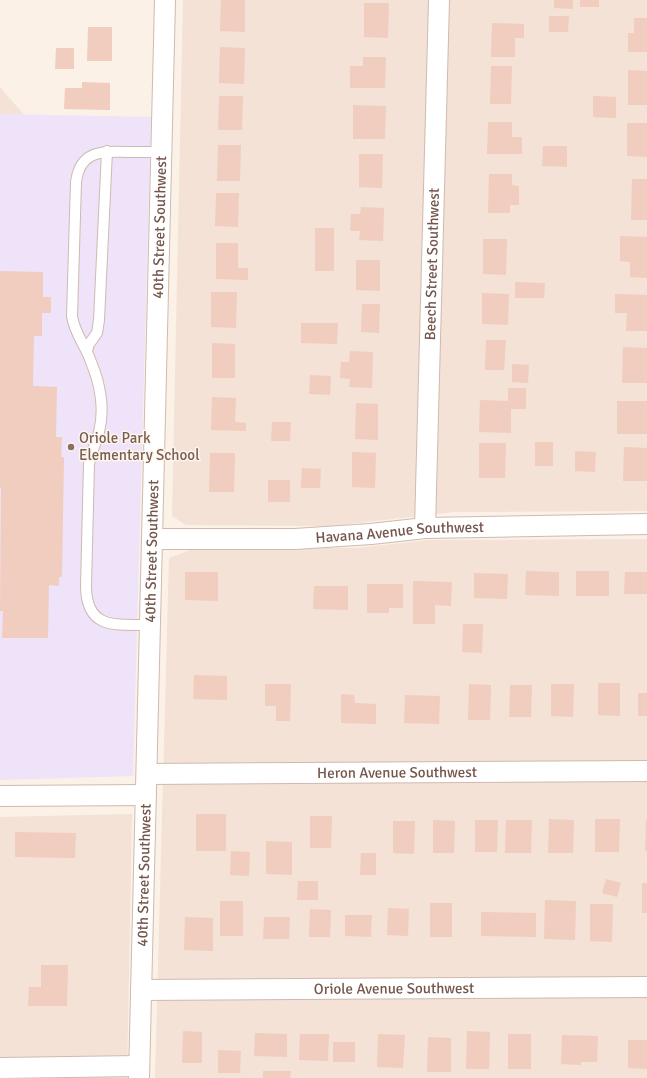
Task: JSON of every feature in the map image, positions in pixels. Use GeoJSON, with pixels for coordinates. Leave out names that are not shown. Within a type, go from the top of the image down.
{"type":"FeatureCollection","features":[{"type":"Feature","properties":{"kind":"street","name":"40th Street Southwest"},"geometry":{"type":"LineString","coordinates":[[139,1072],[165,0]]}},
{"type":"Feature","properties":{"kind":"street","name":"Beech Street Southwest"},"geometry":{"type":"LineString","coordinates":[[425,528],[439,0]]}},
{"type":"Feature","properties":{"kind":"street","name":"Havana Avenue Southwest"},"geometry":{"type":"LineString","coordinates":[[152,539],[295,539],[371,534],[425,528],[647,524]]}},
{"type":"Feature","properties":{"kind":"street","name":"Heron Avenue Southwest"},"geometry":{"type":"LineString","coordinates":[[147,774],[647,771]]}},
{"type":"Feature","properties":{"kind":"street"},"geometry":{"type":"LineString","coordinates":[[0,796],[146,795]]}},
{"type":"Feature","properties":{"kind":"street","name":"Oriole Avenue Southwest"},"geometry":{"type":"LineString","coordinates":[[141,990],[647,987]]}},
{"type":"Feature","properties":{"kind":"street"},"geometry":{"type":"LineString","coordinates":[[0,1068],[139,1072]]}},
{"type":"Feature","properties":{"kind":"lane"},"geometry":{"type":"LineString","coordinates":[[150,625],[102,622],[94,614],[88,601],[86,587],[89,464],[99,432],[101,412],[98,382],[87,351],[74,327],[72,316],[76,182],[81,164],[96,154],[107,151],[161,152]]}},
{"type":"Feature","properties":{"kind":"lane"},"geometry":{"type":"LineString","coordinates":[[87,351],[89,344],[97,333],[99,320],[107,151]]}},
{"type":"Feature","properties":{"kind":"shaded area"},"geometry":{"type":"Polygon","coordinates":[[[183,0],[647,0],[647,511],[455,512],[330,526],[186,525],[172,516],[183,0]]]}},
{"type":"Feature","properties":{"kind":"shaded area"},"geometry":{"type":"Polygon","coordinates":[[[0,87],[24,115],[0,114],[0,87]]]}},
{"type":"Feature","properties":{"kind":"shaded area","name":"Oriole Park Elementary School"},"geometry":{"type":"Polygon","coordinates":[[[0,114],[151,117],[133,776],[0,780],[0,114]]]}},
{"type":"Feature","properties":{"kind":"shaded area"},"geometry":{"type":"Polygon","coordinates":[[[647,539],[647,1078],[155,1078],[169,558],[195,548],[357,548],[429,540],[647,539]]]}},
{"type":"Feature","properties":{"kind":"shaded area"},"geometry":{"type":"Polygon","coordinates":[[[132,814],[127,1078],[0,1078],[0,817],[132,814]]]}},
{"type":"Feature","properties":{"kind":"building"},"geometry":{"type":"Polygon","coordinates":[[[221,0],[245,0],[245,32],[220,31],[221,0]]]}},
{"type":"Feature","properties":{"kind":"building"},"geometry":{"type":"Polygon","coordinates":[[[554,0],[573,0],[573,9],[554,8],[554,0]]]}},
{"type":"Feature","properties":{"kind":"building"},"geometry":{"type":"Polygon","coordinates":[[[580,0],[599,0],[599,7],[580,7],[580,0]]]}},
{"type":"Feature","properties":{"kind":"building"},"geometry":{"type":"Polygon","coordinates":[[[364,3],[389,3],[388,38],[364,37],[364,3]]]}},
{"type":"Feature","properties":{"kind":"building"},"geometry":{"type":"Polygon","coordinates":[[[549,16],[569,16],[568,32],[549,32],[549,16]]]}},
{"type":"Feature","properties":{"kind":"building"},"geometry":{"type":"Polygon","coordinates":[[[634,18],[647,18],[647,52],[628,52],[628,33],[634,33],[634,18]]]}},
{"type":"Feature","properties":{"kind":"building"},"geometry":{"type":"Polygon","coordinates":[[[492,23],[524,24],[524,38],[515,38],[515,57],[491,57],[492,23]]]}},
{"type":"Feature","properties":{"kind":"building"},"geometry":{"type":"Polygon","coordinates":[[[88,27],[112,27],[112,61],[87,61],[88,27]]]}},
{"type":"Feature","properties":{"kind":"building"},"geometry":{"type":"Polygon","coordinates":[[[220,47],[245,48],[244,84],[219,83],[220,47]]]}},
{"type":"Feature","properties":{"kind":"building"},"geometry":{"type":"Polygon","coordinates":[[[56,48],[74,48],[74,69],[55,69],[56,48]]]}},
{"type":"Feature","properties":{"kind":"building"},"geometry":{"type":"Polygon","coordinates":[[[363,57],[386,57],[385,88],[350,88],[350,66],[363,66],[363,57]]]}},
{"type":"Feature","properties":{"kind":"building"},"geometry":{"type":"Polygon","coordinates":[[[491,66],[512,66],[511,104],[490,104],[491,66]]]}},
{"type":"Feature","properties":{"kind":"building"},"geometry":{"type":"Polygon","coordinates":[[[628,70],[647,71],[647,105],[628,105],[628,70]]]}},
{"type":"Feature","properties":{"kind":"building"},"geometry":{"type":"Polygon","coordinates":[[[82,82],[110,83],[110,110],[64,109],[65,88],[82,88],[82,82]]]}},
{"type":"Feature","properties":{"kind":"building"},"geometry":{"type":"Polygon","coordinates":[[[219,96],[243,96],[242,130],[218,130],[219,96]]]}},
{"type":"Feature","properties":{"kind":"building"},"geometry":{"type":"Polygon","coordinates":[[[593,96],[616,97],[616,118],[593,117],[593,96]]]}},
{"type":"Feature","properties":{"kind":"building"},"geometry":{"type":"Polygon","coordinates":[[[353,105],[386,106],[385,139],[353,139],[353,105]]]}},
{"type":"Feature","properties":{"kind":"building"},"geometry":{"type":"Polygon","coordinates":[[[488,122],[512,122],[512,137],[522,137],[522,154],[487,154],[488,122]]]}},
{"type":"Feature","properties":{"kind":"building"},"geometry":{"type":"Polygon","coordinates":[[[627,123],[647,123],[647,157],[627,156],[627,123]]]}},
{"type":"Feature","properties":{"kind":"building"},"geometry":{"type":"Polygon","coordinates":[[[218,145],[241,145],[240,181],[217,181],[218,145]]]}},
{"type":"Feature","properties":{"kind":"building"},"geometry":{"type":"Polygon","coordinates":[[[543,146],[567,146],[567,167],[542,166],[543,146]]]}},
{"type":"Feature","properties":{"kind":"building"},"geometry":{"type":"Polygon","coordinates":[[[359,154],[383,154],[382,188],[359,187],[359,154]]]}},
{"type":"Feature","properties":{"kind":"building"},"geometry":{"type":"Polygon","coordinates":[[[489,174],[512,174],[512,185],[519,186],[519,205],[510,205],[510,213],[488,213],[489,174]]]}},
{"type":"Feature","properties":{"kind":"building"},"geometry":{"type":"Polygon","coordinates":[[[632,179],[647,179],[647,220],[631,220],[632,179]]]}},
{"type":"Feature","properties":{"kind":"building"},"geometry":{"type":"Polygon","coordinates":[[[216,193],[239,193],[238,227],[215,226],[216,193]]]}},
{"type":"Feature","properties":{"kind":"building"},"geometry":{"type":"Polygon","coordinates":[[[361,207],[384,208],[383,241],[359,240],[360,231],[350,231],[351,214],[360,214],[361,207]]]}},
{"type":"Feature","properties":{"kind":"building"},"geometry":{"type":"Polygon","coordinates":[[[315,228],[334,228],[334,271],[315,271],[315,228]]]}},
{"type":"Feature","properties":{"kind":"building"},"geometry":{"type":"Polygon","coordinates":[[[620,236],[647,237],[647,278],[630,277],[630,262],[620,261],[620,236]]]}},
{"type":"Feature","properties":{"kind":"building"},"geometry":{"type":"Polygon","coordinates":[[[483,239],[507,239],[506,275],[483,274],[483,239]]]}},
{"type":"Feature","properties":{"kind":"building"},"geometry":{"type":"Polygon","coordinates":[[[216,243],[238,243],[238,268],[248,268],[248,280],[216,279],[216,243]]]}},
{"type":"Feature","properties":{"kind":"building"},"geometry":{"type":"Polygon","coordinates":[[[356,260],[380,260],[380,291],[356,290],[356,260]]]}},
{"type":"Feature","properties":{"kind":"building"},"geometry":{"type":"Polygon","coordinates":[[[0,271],[43,272],[43,297],[51,297],[51,313],[42,313],[42,336],[34,336],[33,386],[57,387],[56,437],[62,437],[61,457],[64,457],[62,577],[59,577],[59,586],[49,585],[48,638],[2,638],[3,611],[0,611],[0,271]]]}},
{"type":"Feature","properties":{"kind":"building"},"geometry":{"type":"Polygon","coordinates":[[[515,282],[545,283],[544,298],[515,298],[515,282]]]}},
{"type":"Feature","properties":{"kind":"building"},"geometry":{"type":"Polygon","coordinates":[[[211,292],[237,292],[236,328],[211,327],[211,292]]]}},
{"type":"Feature","properties":{"kind":"building"},"geometry":{"type":"Polygon","coordinates":[[[482,293],[509,294],[508,325],[482,324],[482,293]]]}},
{"type":"Feature","properties":{"kind":"building"},"geometry":{"type":"Polygon","coordinates":[[[615,294],[647,295],[647,331],[626,331],[627,313],[615,313],[615,294]]]}},
{"type":"Feature","properties":{"kind":"building"},"geometry":{"type":"Polygon","coordinates":[[[362,304],[380,304],[379,333],[361,332],[362,304]]]}},
{"type":"Feature","properties":{"kind":"building"},"geometry":{"type":"Polygon","coordinates":[[[301,323],[338,323],[337,344],[301,343],[301,323]]]}},
{"type":"Feature","properties":{"kind":"building"},"geometry":{"type":"Polygon","coordinates":[[[486,340],[506,340],[504,370],[485,370],[486,340]]]}},
{"type":"Feature","properties":{"kind":"building"},"geometry":{"type":"Polygon","coordinates":[[[212,343],[235,344],[235,378],[212,378],[212,343]]]}},
{"type":"Feature","properties":{"kind":"building"},"geometry":{"type":"Polygon","coordinates":[[[623,347],[647,348],[647,383],[622,383],[623,347]]]}},
{"type":"Feature","properties":{"kind":"building"},"geometry":{"type":"Polygon","coordinates":[[[350,351],[373,352],[372,388],[349,387],[350,379],[340,378],[341,362],[349,362],[350,351]]]}},
{"type":"Feature","properties":{"kind":"building"},"geometry":{"type":"Polygon","coordinates":[[[512,364],[529,365],[528,383],[512,382],[512,364]]]}},
{"type":"Feature","properties":{"kind":"building"},"geometry":{"type":"Polygon","coordinates":[[[310,375],[331,376],[330,395],[309,394],[310,375]]]}},
{"type":"Feature","properties":{"kind":"building"},"geometry":{"type":"Polygon","coordinates":[[[508,388],[526,388],[526,409],[511,409],[511,433],[479,432],[480,400],[508,401],[508,388]]]}},
{"type":"Feature","properties":{"kind":"building"},"geometry":{"type":"Polygon","coordinates":[[[212,397],[236,398],[235,422],[246,423],[246,431],[211,430],[212,397]]]}},
{"type":"Feature","properties":{"kind":"building"},"geometry":{"type":"Polygon","coordinates":[[[617,401],[647,401],[647,434],[617,434],[617,401]]]}},
{"type":"Feature","properties":{"kind":"building"},"geometry":{"type":"Polygon","coordinates":[[[356,403],[378,404],[378,440],[355,439],[356,403]]]}},
{"type":"Feature","properties":{"kind":"building"},"geometry":{"type":"Polygon","coordinates":[[[272,422],[291,422],[290,441],[271,441],[272,422]]]}},
{"type":"Feature","properties":{"kind":"building"},"geometry":{"type":"Polygon","coordinates":[[[535,442],[553,442],[553,466],[535,466],[535,442]]]}},
{"type":"Feature","properties":{"kind":"building"},"geometry":{"type":"Polygon","coordinates":[[[479,443],[506,443],[505,478],[479,478],[479,443]]]}},
{"type":"Feature","properties":{"kind":"building"},"geometry":{"type":"Polygon","coordinates":[[[624,447],[647,448],[647,481],[623,481],[624,447]]]}},
{"type":"Feature","properties":{"kind":"building"},"geometry":{"type":"Polygon","coordinates":[[[575,451],[596,452],[595,472],[575,471],[575,451]]]}},
{"type":"Feature","properties":{"kind":"building"},"geometry":{"type":"Polygon","coordinates":[[[352,452],[376,453],[375,488],[352,487],[352,452]]]}},
{"type":"Feature","properties":{"kind":"building"},"geometry":{"type":"Polygon","coordinates":[[[210,453],[235,453],[234,492],[209,492],[210,453]]]}},
{"type":"Feature","properties":{"kind":"building"},"geometry":{"type":"Polygon","coordinates":[[[302,468],[321,469],[320,488],[301,488],[302,468]]]}},
{"type":"Feature","properties":{"kind":"building"},"geometry":{"type":"Polygon","coordinates":[[[268,480],[290,480],[290,502],[268,502],[268,480]]]}},
{"type":"Feature","properties":{"kind":"building"},"geometry":{"type":"Polygon","coordinates":[[[526,571],[559,572],[559,596],[525,595],[526,571]]]}},
{"type":"Feature","properties":{"kind":"building"},"geometry":{"type":"Polygon","coordinates":[[[576,571],[609,571],[609,596],[576,596],[576,571]]]}},
{"type":"Feature","properties":{"kind":"building"},"geometry":{"type":"Polygon","coordinates":[[[185,572],[218,572],[218,601],[185,600],[185,572]]]}},
{"type":"Feature","properties":{"kind":"building"},"geometry":{"type":"Polygon","coordinates":[[[625,572],[647,572],[647,594],[624,594],[625,572]]]}},
{"type":"Feature","properties":{"kind":"building"},"geometry":{"type":"Polygon","coordinates":[[[474,573],[508,574],[507,599],[474,598],[474,573]]]}},
{"type":"Feature","properties":{"kind":"building"},"geometry":{"type":"Polygon","coordinates":[[[413,581],[452,582],[451,606],[435,605],[435,624],[413,624],[413,581]]]}},
{"type":"Feature","properties":{"kind":"building"},"geometry":{"type":"Polygon","coordinates":[[[367,584],[403,584],[403,608],[389,608],[389,613],[367,613],[367,584]]]}},
{"type":"Feature","properties":{"kind":"building"},"geometry":{"type":"Polygon","coordinates":[[[314,586],[348,586],[348,610],[313,609],[314,586]]]}},
{"type":"Feature","properties":{"kind":"building"},"geometry":{"type":"Polygon","coordinates":[[[463,624],[483,624],[482,653],[462,652],[463,624]]]}},
{"type":"Feature","properties":{"kind":"building"},"geometry":{"type":"Polygon","coordinates":[[[194,675],[227,676],[227,700],[193,699],[194,675]]]}},
{"type":"Feature","properties":{"kind":"building"},"geometry":{"type":"Polygon","coordinates":[[[598,683],[620,683],[620,716],[598,715],[598,683]]]}},
{"type":"Feature","properties":{"kind":"building"},"geometry":{"type":"Polygon","coordinates":[[[265,684],[291,684],[290,721],[276,721],[276,706],[265,706],[265,684]]]}},
{"type":"Feature","properties":{"kind":"building"},"geometry":{"type":"Polygon","coordinates":[[[469,684],[491,685],[490,720],[468,720],[469,684]]]}},
{"type":"Feature","properties":{"kind":"building"},"geometry":{"type":"Polygon","coordinates":[[[551,684],[574,684],[573,717],[551,716],[551,684]]]}},
{"type":"Feature","properties":{"kind":"building"},"geometry":{"type":"Polygon","coordinates":[[[510,685],[532,685],[531,717],[509,717],[510,685]]]}},
{"type":"Feature","properties":{"kind":"building"},"geometry":{"type":"Polygon","coordinates":[[[638,693],[647,693],[647,716],[638,716],[638,693]]]}},
{"type":"Feature","properties":{"kind":"building"},"geometry":{"type":"Polygon","coordinates":[[[341,694],[354,695],[355,703],[376,704],[376,724],[341,723],[341,694]]]}},
{"type":"Feature","properties":{"kind":"building"},"geometry":{"type":"Polygon","coordinates":[[[405,695],[440,696],[439,724],[404,723],[405,695]]]}},
{"type":"Feature","properties":{"kind":"building"},"geometry":{"type":"Polygon","coordinates":[[[196,814],[226,814],[226,851],[196,851],[196,814]]]}},
{"type":"Feature","properties":{"kind":"building"},"geometry":{"type":"Polygon","coordinates":[[[310,816],[332,816],[331,848],[310,848],[310,816]]]}},
{"type":"Feature","properties":{"kind":"building"},"geometry":{"type":"Polygon","coordinates":[[[549,819],[574,820],[573,853],[548,853],[549,819]]]}},
{"type":"Feature","properties":{"kind":"building"},"geometry":{"type":"Polygon","coordinates":[[[595,819],[620,819],[619,852],[595,852],[595,819]]]}},
{"type":"Feature","properties":{"kind":"building"},"geometry":{"type":"Polygon","coordinates":[[[433,820],[455,821],[454,853],[433,853],[433,820]]]}},
{"type":"Feature","properties":{"kind":"building"},"geometry":{"type":"Polygon","coordinates":[[[475,820],[498,820],[497,852],[475,852],[475,820]]]}},
{"type":"Feature","properties":{"kind":"building"},"geometry":{"type":"Polygon","coordinates":[[[506,820],[532,820],[531,853],[505,853],[506,820]]]}},
{"type":"Feature","properties":{"kind":"building"},"geometry":{"type":"Polygon","coordinates":[[[646,820],[647,851],[645,851],[646,820]]]}},
{"type":"Feature","properties":{"kind":"building"},"geometry":{"type":"Polygon","coordinates":[[[393,821],[415,821],[414,854],[393,853],[393,821]]]}},
{"type":"Feature","properties":{"kind":"building"},"geometry":{"type":"Polygon","coordinates":[[[15,832],[76,833],[75,858],[15,857],[15,832]]]}},
{"type":"Feature","properties":{"kind":"building"},"geometry":{"type":"Polygon","coordinates":[[[266,841],[292,842],[292,875],[266,874],[266,841]]]}},
{"type":"Feature","properties":{"kind":"building"},"geometry":{"type":"Polygon","coordinates":[[[231,851],[250,852],[249,876],[230,875],[231,851]]]}},
{"type":"Feature","properties":{"kind":"building"},"geometry":{"type":"Polygon","coordinates":[[[361,853],[376,853],[376,875],[360,875],[361,853]]]}},
{"type":"Feature","properties":{"kind":"building"},"geometry":{"type":"Polygon","coordinates":[[[606,879],[621,883],[617,897],[602,893],[606,879]]]}},
{"type":"Feature","properties":{"kind":"building"},"geometry":{"type":"Polygon","coordinates":[[[298,881],[318,881],[318,900],[297,900],[298,881]]]}},
{"type":"Feature","properties":{"kind":"building"},"geometry":{"type":"Polygon","coordinates":[[[642,883],[647,883],[647,913],[642,913],[642,883]]]}},
{"type":"Feature","properties":{"kind":"building"},"geometry":{"type":"Polygon","coordinates":[[[545,900],[576,901],[575,940],[544,939],[545,900]]]}},
{"type":"Feature","properties":{"kind":"building"},"geometry":{"type":"Polygon","coordinates":[[[220,901],[243,901],[243,936],[220,936],[220,901]]]}},
{"type":"Feature","properties":{"kind":"building"},"geometry":{"type":"Polygon","coordinates":[[[430,903],[452,903],[452,937],[430,937],[430,903]]]}},
{"type":"Feature","properties":{"kind":"building"},"geometry":{"type":"Polygon","coordinates":[[[590,904],[613,904],[612,942],[590,941],[590,904]]]}},
{"type":"Feature","properties":{"kind":"building"},"geometry":{"type":"Polygon","coordinates":[[[388,908],[409,909],[408,936],[387,935],[388,908]]]}},
{"type":"Feature","properties":{"kind":"building"},"geometry":{"type":"Polygon","coordinates":[[[310,909],[331,910],[330,937],[309,937],[310,909]]]}},
{"type":"Feature","properties":{"kind":"building"},"geometry":{"type":"Polygon","coordinates":[[[481,912],[536,913],[536,937],[481,936],[481,912]]]}},
{"type":"Feature","properties":{"kind":"building"},"geometry":{"type":"Polygon","coordinates":[[[345,915],[372,915],[371,937],[345,936],[345,915]]]}},
{"type":"Feature","properties":{"kind":"building"},"geometry":{"type":"Polygon","coordinates":[[[185,917],[213,918],[213,951],[184,950],[185,917]]]}},
{"type":"Feature","properties":{"kind":"building"},"geometry":{"type":"Polygon","coordinates":[[[264,917],[290,917],[289,939],[263,939],[264,917]]]}},
{"type":"Feature","properties":{"kind":"building"},"geometry":{"type":"Polygon","coordinates":[[[41,965],[68,965],[67,1006],[28,1006],[29,987],[41,987],[41,965]]]}},
{"type":"Feature","properties":{"kind":"building"},"geometry":{"type":"Polygon","coordinates":[[[183,1031],[202,1032],[202,1063],[182,1063],[183,1031]]]}},
{"type":"Feature","properties":{"kind":"building"},"geometry":{"type":"Polygon","coordinates":[[[467,1031],[490,1032],[489,1069],[466,1069],[467,1031]]]}},
{"type":"Feature","properties":{"kind":"building"},"geometry":{"type":"Polygon","coordinates":[[[255,1033],[287,1034],[287,1057],[254,1056],[255,1033]]]}},
{"type":"Feature","properties":{"kind":"building"},"geometry":{"type":"Polygon","coordinates":[[[300,1034],[329,1034],[328,1061],[299,1060],[300,1034]]]}},
{"type":"Feature","properties":{"kind":"building"},"geometry":{"type":"Polygon","coordinates":[[[378,1034],[405,1035],[403,1068],[377,1067],[378,1034]]]}},
{"type":"Feature","properties":{"kind":"building"},"geometry":{"type":"Polygon","coordinates":[[[508,1034],[531,1034],[531,1069],[508,1069],[508,1034]]]}},
{"type":"Feature","properties":{"kind":"building"},"geometry":{"type":"Polygon","coordinates":[[[562,1035],[598,1036],[597,1062],[581,1062],[581,1065],[561,1064],[562,1035]]]}},
{"type":"Feature","properties":{"kind":"building"},"geometry":{"type":"Polygon","coordinates":[[[428,1037],[451,1038],[451,1072],[427,1072],[428,1037]]]}},
{"type":"Feature","properties":{"kind":"building"},"geometry":{"type":"Polygon","coordinates":[[[628,1040],[647,1040],[647,1069],[628,1068],[628,1040]]]}},
{"type":"Feature","properties":{"kind":"building"},"geometry":{"type":"Polygon","coordinates":[[[333,1042],[355,1042],[355,1062],[333,1062],[333,1042]]]}},
{"type":"Feature","properties":{"kind":"building"},"geometry":{"type":"Polygon","coordinates":[[[218,1050],[241,1051],[240,1073],[218,1073],[218,1050]]]}},
{"type":"Feature","properties":{"kind":"building"},"geometry":{"type":"Polygon","coordinates":[[[263,1071],[291,1071],[290,1078],[263,1078],[263,1071]]]}},
{"type":"Feature","properties":{"kind":"place","name":"Oriole Park Elementary School"},"geometry":{"type":"Point","coordinates":[71,447]}}]}
